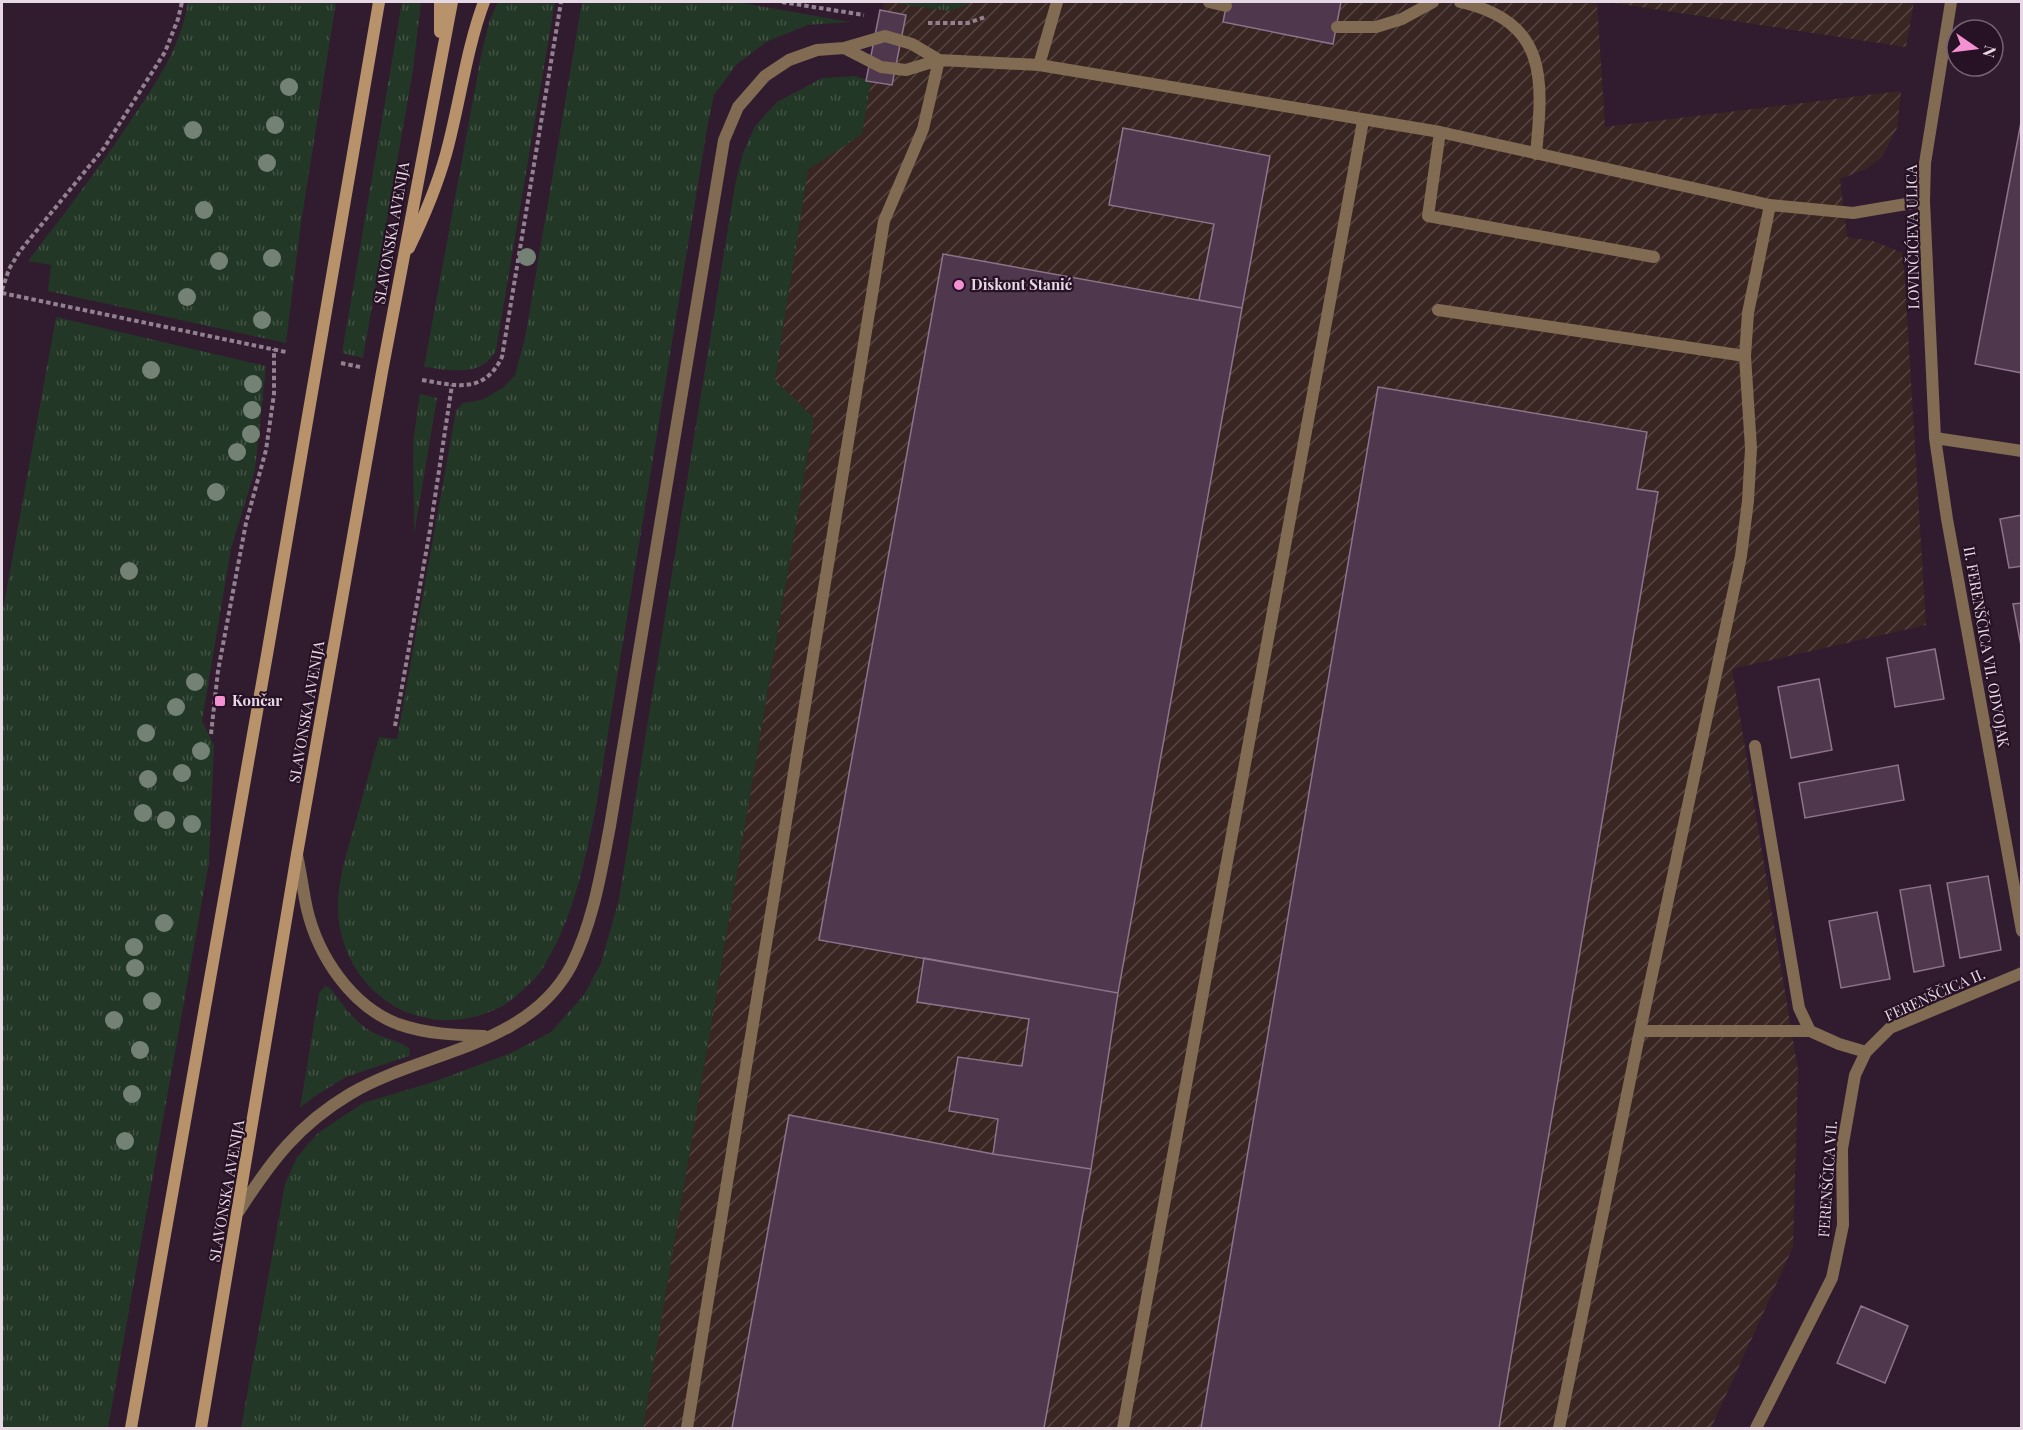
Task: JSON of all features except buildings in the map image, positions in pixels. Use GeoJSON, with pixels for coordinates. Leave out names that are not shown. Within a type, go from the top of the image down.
{"type":"FeatureCollection","features":[{"type":"Feature","properties":{"kind":"main road"},"geometry":{"type":"LineString","coordinates":[[131,1428],[379,2]]}},
{"type":"Feature","properties":{"kind":"main road"},"geometry":{"type":"LineString","coordinates":[[440,2],[440,57]]}},
{"type":"Feature","properties":{"kind":"main road","name":"SLAVONSKA AVENIJA"},"geometry":{"type":"LineString","coordinates":[[201,1428],[297,854],[440,57],[452,2]]}},
{"type":"Feature","properties":{"kind":"main road"},"geometry":{"type":"LineString","coordinates":[[402,266],[426,212],[446,155],[476,25],[484,2]]}},
{"type":"Feature","properties":{"kind":"street"},"geometry":{"type":"LineString","coordinates":[[1039,65],[1057,2]]}},
{"type":"Feature","properties":{"kind":"street"},"geometry":{"type":"LineString","coordinates":[[1209,2],[1226,6]]}},
{"type":"Feature","properties":{"kind":"street"},"geometry":{"type":"LineString","coordinates":[[1337,27],[1376,27],[1402,19],[1433,2]]}},
{"type":"Feature","properties":{"kind":"street"},"geometry":{"type":"LineString","coordinates":[[1460,2],[1491,12],[1514,27],[1531,48],[1539,75],[1540,110],[1536,154]]}},
{"type":"Feature","properties":{"kind":"street","name":"LOVINČIĆEVA ULICA"},"geometry":{"type":"LineString","coordinates":[[1935,438],[1924,201],[1925,163],[1951,2]]}},
{"type":"Feature","properties":{"kind":"street"},"geometry":{"type":"LineString","coordinates":[[239,1211],[264,1172],[316,1115],[352,1092],[492,1036],[518,1022],[549,995],[570,967],[586,932],[598,889],[610,826],[724,140],[738,107],[765,76],[789,60],[817,50],[844,48],[885,36],[912,44],[939,60]]}},
{"type":"Feature","properties":{"kind":"street"},"geometry":{"type":"LineString","coordinates":[[844,48],[881,67],[906,70],[939,60],[1039,65],[1440,132],[1770,206],[1853,213],[1924,201]]}},
{"type":"Feature","properties":{"kind":"street"},"geometry":{"type":"LineString","coordinates":[[687,1428],[884,221],[923,129],[939,60]]}},
{"type":"Feature","properties":{"kind":"street"},"geometry":{"type":"LineString","coordinates":[[1123,1428],[1364,121]]}},
{"type":"Feature","properties":{"kind":"street"},"geometry":{"type":"LineString","coordinates":[[1440,132],[1428,216],[1654,257]]}},
{"type":"Feature","properties":{"kind":"street"},"geometry":{"type":"LineString","coordinates":[[1559,1428],[1640,1031],[1741,556],[1748,501],[1751,448],[1745,356],[1748,313],[1770,206]]}},
{"type":"Feature","properties":{"kind":"street"},"geometry":{"type":"LineString","coordinates":[[1438,310],[1745,356]]}},
{"type":"Feature","properties":{"kind":"street"},"geometry":{"type":"LineString","coordinates":[[1935,438],[2022,451]]}},
{"type":"Feature","properties":{"kind":"street","name":"II. FERENŠČICA VII. ODVOJAK"},"geometry":{"type":"LineString","coordinates":[[1935,438],[1947,519],[2022,931]]}},
{"type":"Feature","properties":{"kind":"street"},"geometry":{"type":"LineString","coordinates":[[1755,746],[1799,1008],[1810,1030]]}},
{"type":"Feature","properties":{"kind":"street"},"geometry":{"type":"LineString","coordinates":[[297,854],[307,910],[320,945],[341,980],[366,1005],[398,1023],[442,1034],[492,1036]]}},
{"type":"Feature","properties":{"kind":"street","name":"FERENŠČICA II."},"geometry":{"type":"LineString","coordinates":[[1866,1052],[1890,1028],[2022,973]]}},
{"type":"Feature","properties":{"kind":"street"},"geometry":{"type":"LineString","coordinates":[[1640,1031],[1810,1030],[1839,1044],[1866,1052]]}},
{"type":"Feature","properties":{"kind":"street","name":"FERENŠČICA VII."},"geometry":{"type":"LineString","coordinates":[[1756,1428],[1832,1278],[1843,1225],[1842,1149],[1855,1075],[1866,1052]]}},
{"type":"Feature","properties":{"kind":"path"},"geometry":{"type":"LineString","coordinates":[[182,2],[165,52],[104,148],[20,251],[9,269],[2,291],[286,352]]}},
{"type":"Feature","properties":{"kind":"path"},"geometry":{"type":"LineString","coordinates":[[422,380],[452,386],[474,385],[494,373],[502,357],[561,2]]}},
{"type":"Feature","properties":{"kind":"path"},"geometry":{"type":"LineString","coordinates":[[211,734],[218,671],[244,535],[266,450],[274,394],[274,349]]}},
{"type":"Feature","properties":{"kind":"path"},"geometry":{"type":"LineString","coordinates":[[340,363],[364,368]]}},
{"type":"Feature","properties":{"kind":"path"},"geometry":{"type":"LineString","coordinates":[[395,726],[430,530],[452,386]]}},
{"type":"Feature","properties":{"kind":"shaded area"},"geometry":{"type":"Polygon","coordinates":[[[884,2],[1597,2],[1605,127],[1901,91],[1897,128],[1882,157],[1866,169],[1840,179],[1847,237],[1873,241],[1903,253],[1926,625],[1732,669],[1798,1071],[1793,1247],[1711,1428],[643,1428],[814,418],[775,380],[808,170],[862,134],[884,2]]]}},
{"type":"Feature","properties":{"kind":"shaded area"},"geometry":{"type":"Polygon","coordinates":[[[1607,2],[1914,2],[1906,47],[1607,2]]]}},
{"type":"Feature","properties":{"kind":"green space"},"geometry":{"type":"Polygon","coordinates":[[[188,2],[336,2],[301,223],[286,343],[48,291],[51,265],[28,261],[81,192],[141,106],[173,50],[188,2]]]}},
{"type":"Feature","properties":{"kind":"green space"},"geometry":{"type":"Polygon","coordinates":[[[402,2],[421,2],[413,70],[363,358],[342,353],[402,2]]]}},
{"type":"Feature","properties":{"kind":"green space"},"geometry":{"type":"Polygon","coordinates":[[[498,2],[555,2],[496,350],[483,365],[474,368],[455,370],[424,367],[481,56],[489,22],[498,2]]]}},
{"type":"Feature","properties":{"kind":"green space"},"geometry":{"type":"Polygon","coordinates":[[[582,2],[737,2],[850,22],[808,25],[766,42],[736,65],[714,95],[595,813],[583,868],[572,904],[559,938],[541,971],[513,999],[477,1016],[450,1020],[423,1017],[399,1009],[377,994],[360,975],[347,951],[339,923],[339,885],[379,737],[397,739],[456,411],[463,403],[482,400],[504,387],[515,375],[525,338],[582,2]]]}},
{"type":"Feature","properties":{"kind":"green space"},"geometry":{"type":"Polygon","coordinates":[[[887,2],[973,2],[950,11],[887,2]]]}},
{"type":"Feature","properties":{"kind":"green space"},"geometry":{"type":"Polygon","coordinates":[[[855,76],[871,81],[862,134],[808,170],[775,380],[814,418],[643,1428],[241,1428],[285,1184],[297,1157],[318,1133],[363,1103],[433,1082],[511,1053],[551,1032],[584,995],[601,963],[619,899],[735,185],[743,153],[755,126],[777,102],[822,78],[855,76]]]}},
{"type":"Feature","properties":{"kind":"green space"},"geometry":{"type":"Polygon","coordinates":[[[56,317],[266,366],[255,470],[231,549],[202,721],[214,745],[209,862],[108,1428],[2,1428],[2,615],[56,317]]]}},
{"type":"Feature","properties":{"kind":"green space"},"geometry":{"type":"Polygon","coordinates":[[[420,394],[437,398],[414,535],[413,442],[420,394]]]}},
{"type":"Feature","properties":{"kind":"green space"},"geometry":{"type":"Polygon","coordinates":[[[325,986],[330,988],[361,1024],[374,1033],[410,1049],[409,1056],[346,1077],[300,1108],[319,993],[325,986]]]}},
{"type":"Feature","properties":{"kind":"place","name":"Diskont Stanić"},"geometry":{"type":"Point","coordinates":[959,285]}},
{"type":"Feature","properties":{"kind":"place","name":"Končar"},"geometry":{"type":"Point","coordinates":[220,701]}}]}
